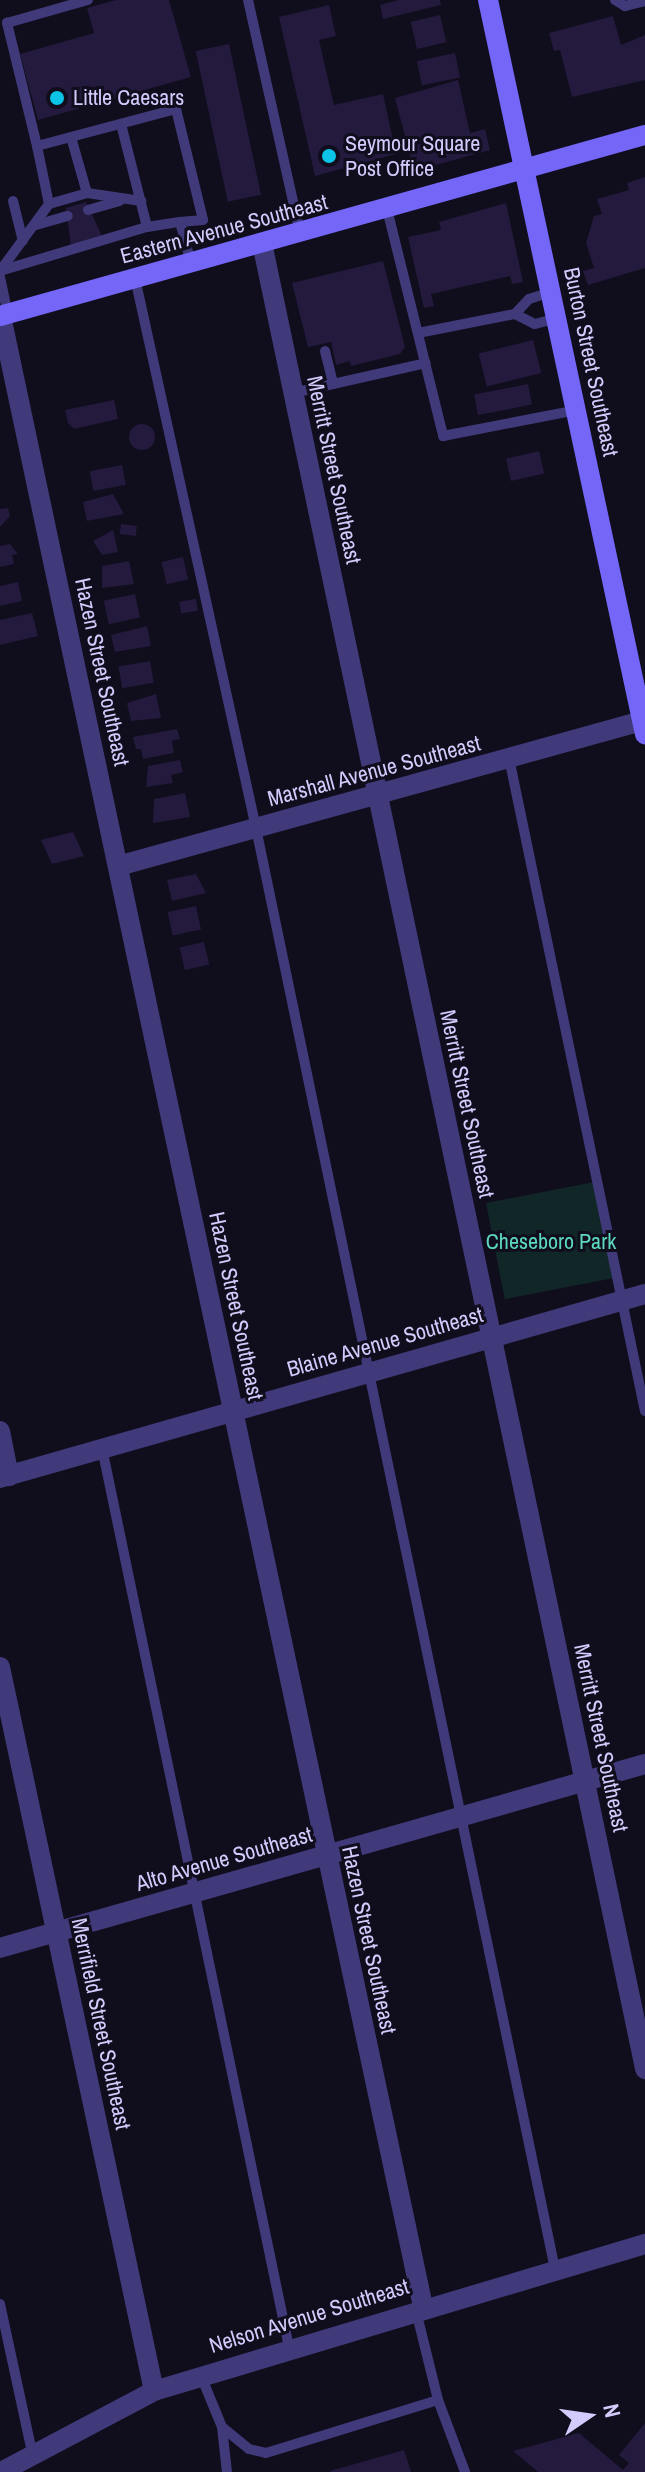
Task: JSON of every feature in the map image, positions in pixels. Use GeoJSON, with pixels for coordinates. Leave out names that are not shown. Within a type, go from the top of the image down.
{"type":"FeatureCollection","features":[{"type":"Feature","properties":{"kind":"main road","name":"Burton Street Southeast"},"geometry":{"type":"LineString","coordinates":[[488,0],[644,728]]}},
{"type":"Feature","properties":{"kind":"main road","name":"Eastern Avenue Southeast"},"geometry":{"type":"LineString","coordinates":[[3,315],[526,171],[645,135]]}},
{"type":"Feature","properties":{"kind":"street","name":"Merritt Street Southeast"},"geometry":{"type":"LineString","coordinates":[[262,243],[645,2069]]}},
{"type":"Feature","properties":{"kind":"street","name":"Hazen Street Southeast"},"geometry":{"type":"LineString","coordinates":[[3,315],[419,2308]]}},
{"type":"Feature","properties":{"kind":"street","name":"Marshall Avenue Southeast"},"geometry":{"type":"LineString","coordinates":[[118,866],[509,758],[644,728]]}},
{"type":"Feature","properties":{"kind":"street","name":"Blaine Avenue Southeast"},"geometry":{"type":"LineString","coordinates":[[5,1477],[645,1294]]}},
{"type":"Feature","properties":{"kind":"street"},"geometry":{"type":"LineString","coordinates":[[0,1431],[5,1477]]}},
{"type":"Feature","properties":{"kind":"street","name":"Merrifield Street Southeast"},"geometry":{"type":"LineString","coordinates":[[0,1667],[154,2391]]}},
{"type":"Feature","properties":{"kind":"street","name":"Alto Avenue Southeast"},"geometry":{"type":"LineString","coordinates":[[0,1948],[645,1764]]}},
{"type":"Feature","properties":{"kind":"street","name":"Nelson Avenue Southeast"},"geometry":{"type":"LineString","coordinates":[[1,2472],[32,2452],[154,2391],[419,2308],[645,2244]]}},
{"type":"Feature","properties":{"kind":"lane"},"geometry":{"type":"LineString","coordinates":[[49,204],[7,23],[88,0]]}},
{"type":"Feature","properties":{"kind":"lane"},"geometry":{"type":"LineString","coordinates":[[248,0],[300,233]]}},
{"type":"Feature","properties":{"kind":"lane"},"geometry":{"type":"LineString","coordinates":[[615,0],[625,6],[645,1]]}},
{"type":"Feature","properties":{"kind":"lane"},"geometry":{"type":"LineString","coordinates":[[0,273],[147,227],[203,220],[176,109],[37,146]]}},
{"type":"Feature","properties":{"kind":"lane"},"geometry":{"type":"LineString","coordinates":[[121,124],[147,227]]}},
{"type":"Feature","properties":{"kind":"lane"},"geometry":{"type":"LineString","coordinates":[[71,137],[87,193]]}},
{"type":"Feature","properties":{"kind":"lane"},"geometry":{"type":"LineString","coordinates":[[3,315],[0,273],[49,204],[87,193],[122,201],[141,201]]}},
{"type":"Feature","properties":{"kind":"lane"},"geometry":{"type":"LineString","coordinates":[[13,201],[23,241]]}},
{"type":"Feature","properties":{"kind":"lane"},"geometry":{"type":"LineString","coordinates":[[88,210],[122,201]]}},
{"type":"Feature","properties":{"kind":"lane"},"geometry":{"type":"LineString","coordinates":[[387,209],[443,436],[577,410]]}},
{"type":"Feature","properties":{"kind":"lane"},"geometry":{"type":"LineString","coordinates":[[35,225],[68,216]]}},
{"type":"Feature","properties":{"kind":"lane"},"geometry":{"type":"LineString","coordinates":[[180,222],[191,263]]}},
{"type":"Feature","properties":{"kind":"lane"},"geometry":{"type":"LineString","coordinates":[[135,278],[256,828],[555,2269]]}},
{"type":"Feature","properties":{"kind":"lane"},"geometry":{"type":"LineString","coordinates":[[418,333],[515,314],[529,299],[551,292]]}},
{"type":"Feature","properties":{"kind":"lane"},"geometry":{"type":"LineString","coordinates":[[515,314],[535,324],[557,318]]}},
{"type":"Feature","properties":{"kind":"lane"},"geometry":{"type":"LineString","coordinates":[[325,351],[333,384]]}},
{"type":"Feature","properties":{"kind":"lane"},"geometry":{"type":"LineString","coordinates":[[293,393],[426,363]]}},
{"type":"Feature","properties":{"kind":"lane"},"geometry":{"type":"LineString","coordinates":[[509,758],[645,1411]]}},
{"type":"Feature","properties":{"kind":"lane"},"geometry":{"type":"LineString","coordinates":[[102,1448],[289,2347]]}},
{"type":"Feature","properties":{"kind":"lane"},"geometry":{"type":"LineString","coordinates":[[0,2304],[32,2452]]}},
{"type":"Feature","properties":{"kind":"lane"},"geometry":{"type":"LineString","coordinates":[[419,2308],[438,2400],[465,2472]]}},
{"type":"Feature","properties":{"kind":"lane"},"geometry":{"type":"LineString","coordinates":[[200,2375],[222,2427],[227,2472]]}},
{"type":"Feature","properties":{"kind":"lane"},"geometry":{"type":"LineString","coordinates":[[222,2427],[233,2440],[266,2453],[438,2400]]}},
{"type":"Feature","properties":{"kind":"green space","name":"Cheseboro Park"},"geometry":{"type":"Polygon","coordinates":[[[594,1182],[613,1278],[505,1299],[486,1203],[594,1182]]]}},
{"type":"Feature","properties":{"kind":"building"},"geometry":{"type":"Polygon","coordinates":[[[116,0],[169,0],[191,77],[38,120],[20,54],[94,33],[87,8],[116,0]]]}},
{"type":"Feature","properties":{"kind":"building"},"geometry":{"type":"Polygon","coordinates":[[[398,0],[440,0],[441,5],[383,19],[380,5],[398,0]]]}},
{"type":"Feature","properties":{"kind":"building"},"geometry":{"type":"Polygon","coordinates":[[[329,5],[336,36],[319,40],[334,105],[383,94],[396,154],[315,176],[279,17],[329,5]]]}},
{"type":"Feature","properties":{"kind":"building"},"geometry":{"type":"Polygon","coordinates":[[[440,15],[446,42],[417,49],[411,22],[440,15]]]}},
{"type":"Feature","properties":{"kind":"building"},"geometry":{"type":"Polygon","coordinates":[[[613,16],[621,45],[645,35],[645,80],[572,97],[560,50],[554,51],[549,33],[613,16]]]}},
{"type":"Feature","properties":{"kind":"building"},"geometry":{"type":"Polygon","coordinates":[[[229,44],[261,195],[228,202],[196,51],[229,44]]]}},
{"type":"Feature","properties":{"kind":"building"},"geometry":{"type":"Polygon","coordinates":[[[455,53],[460,77],[422,86],[417,61],[455,53]]]}},
{"type":"Feature","properties":{"kind":"building"},"geometry":{"type":"Polygon","coordinates":[[[458,80],[470,133],[485,129],[490,150],[414,171],[395,98],[458,80]]]}},
{"type":"Feature","properties":{"kind":"building"},"geometry":{"type":"Polygon","coordinates":[[[645,177],[645,268],[588,285],[583,271],[594,268],[586,243],[594,216],[602,214],[597,199],[629,190],[627,183],[645,177]]]}},
{"type":"Feature","properties":{"kind":"building"},"geometry":{"type":"Polygon","coordinates":[[[86,202],[103,238],[71,247],[66,208],[86,202]]]}},
{"type":"Feature","properties":{"kind":"building"},"geometry":{"type":"Polygon","coordinates":[[[506,203],[523,282],[512,284],[510,276],[431,294],[434,306],[424,308],[408,237],[441,230],[439,222],[506,203]]]}},
{"type":"Feature","properties":{"kind":"building"},"geometry":{"type":"Polygon","coordinates":[[[383,261],[405,347],[400,354],[351,366],[350,361],[336,365],[331,342],[308,347],[292,283],[383,261]]]}},
{"type":"Feature","properties":{"kind":"building"},"geometry":{"type":"Polygon","coordinates":[[[533,340],[541,373],[487,387],[479,354],[533,340]]]}},
{"type":"Feature","properties":{"kind":"building"},"geometry":{"type":"Polygon","coordinates":[[[528,384],[532,405],[478,415],[474,394],[528,384]]]}},
{"type":"Feature","properties":{"kind":"building"},"geometry":{"type":"Polygon","coordinates":[[[114,400],[118,419],[74,429],[68,423],[65,410],[114,400]]]}},
{"type":"Feature","properties":{"kind":"building"},"geometry":{"type":"Polygon","coordinates":[[[142,424],[151,428],[155,437],[151,446],[142,450],[133,446],[129,437],[133,428],[142,424]]]}},
{"type":"Feature","properties":{"kind":"building"},"geometry":{"type":"Polygon","coordinates":[[[539,451],[544,473],[511,481],[506,459],[539,451]]]}},
{"type":"Feature","properties":{"kind":"building"},"geometry":{"type":"Polygon","coordinates":[[[122,465],[126,485],[93,491],[90,471],[122,465]]]}},
{"type":"Feature","properties":{"kind":"building"},"geometry":{"type":"Polygon","coordinates":[[[113,494],[124,514],[87,521],[83,502],[113,494]]]}},
{"type":"Feature","properties":{"kind":"building"},"geometry":{"type":"Polygon","coordinates":[[[8,508],[10,516],[0,527],[0,509],[8,508]]]}},
{"type":"Feature","properties":{"kind":"building"},"geometry":{"type":"Polygon","coordinates":[[[121,524],[137,526],[136,536],[120,534],[121,524]]]}},
{"type":"Feature","properties":{"kind":"building"},"geometry":{"type":"Polygon","coordinates":[[[113,530],[118,552],[102,555],[93,541],[113,530]]]}},
{"type":"Feature","properties":{"kind":"building"},"geometry":{"type":"Polygon","coordinates":[[[10,544],[18,554],[12,555],[14,564],[0,567],[0,546],[10,544]]]}},
{"type":"Feature","properties":{"kind":"building"},"geometry":{"type":"Polygon","coordinates":[[[183,557],[188,579],[167,584],[162,562],[183,557]]]}},
{"type":"Feature","properties":{"kind":"building"},"geometry":{"type":"Polygon","coordinates":[[[129,561],[134,584],[102,588],[102,566],[129,561]]]}},
{"type":"Feature","properties":{"kind":"building"},"geometry":{"type":"Polygon","coordinates":[[[18,582],[22,601],[0,606],[0,586],[18,582]]]}},
{"type":"Feature","properties":{"kind":"building"},"geometry":{"type":"Polygon","coordinates":[[[135,594],[140,617],[109,624],[104,601],[135,594]]]}},
{"type":"Feature","properties":{"kind":"building"},"geometry":{"type":"Polygon","coordinates":[[[196,599],[198,611],[181,614],[179,602],[196,599]]]}},
{"type":"Feature","properties":{"kind":"building"},"geometry":{"type":"Polygon","coordinates":[[[32,613],[38,636],[0,645],[0,620],[32,613]]]}},
{"type":"Feature","properties":{"kind":"building"},"geometry":{"type":"Polygon","coordinates":[[[147,626],[151,646],[115,652],[111,635],[147,626]]]}},
{"type":"Feature","properties":{"kind":"building"},"geometry":{"type":"Polygon","coordinates":[[[150,661],[154,683],[122,688],[118,667],[150,661]]]}},
{"type":"Feature","properties":{"kind":"building"},"geometry":{"type":"Polygon","coordinates":[[[156,694],[161,718],[131,721],[127,703],[156,694]]]}},
{"type":"Feature","properties":{"kind":"building"},"geometry":{"type":"Polygon","coordinates":[[[177,729],[180,739],[172,741],[174,753],[143,759],[141,749],[136,749],[133,737],[177,729]]]}},
{"type":"Feature","properties":{"kind":"building"},"geometry":{"type":"Polygon","coordinates":[[[180,760],[183,772],[171,775],[173,783],[146,787],[148,766],[180,760]]]}},
{"type":"Feature","properties":{"kind":"building"},"geometry":{"type":"Polygon","coordinates":[[[185,793],[190,817],[153,823],[154,799],[185,793]]]}},
{"type":"Feature","properties":{"kind":"building"},"geometry":{"type":"Polygon","coordinates":[[[73,832],[84,856],[52,864],[41,840],[73,832]]]}},
{"type":"Feature","properties":{"kind":"building"},"geometry":{"type":"Polygon","coordinates":[[[196,874],[206,893],[172,901],[167,880],[196,874]]]}},
{"type":"Feature","properties":{"kind":"building"},"geometry":{"type":"Polygon","coordinates":[[[196,906],[201,929],[173,936],[168,912],[196,906]]]}},
{"type":"Feature","properties":{"kind":"building"},"geometry":{"type":"Polygon","coordinates":[[[204,942],[209,964],[185,970],[180,948],[204,942]]]}},
{"type":"Feature","properties":{"kind":"building"},"geometry":{"type":"Polygon","coordinates":[[[645,2423],[645,2472],[538,2472],[513,2451],[579,2433],[623,2470],[629,2463],[619,2455],[645,2423]]]}},
{"type":"Feature","properties":{"kind":"building"},"geometry":{"type":"Polygon","coordinates":[[[404,2450],[411,2472],[330,2471],[404,2450]]]}},
{"type":"Feature","properties":{"kind":"place","name":"Little Caesars"},"geometry":{"type":"Point","coordinates":[57,98]}},
{"type":"Feature","properties":{"kind":"place","name":"Seymour Square Post Office"},"geometry":{"type":"Point","coordinates":[329,156]}}]}
